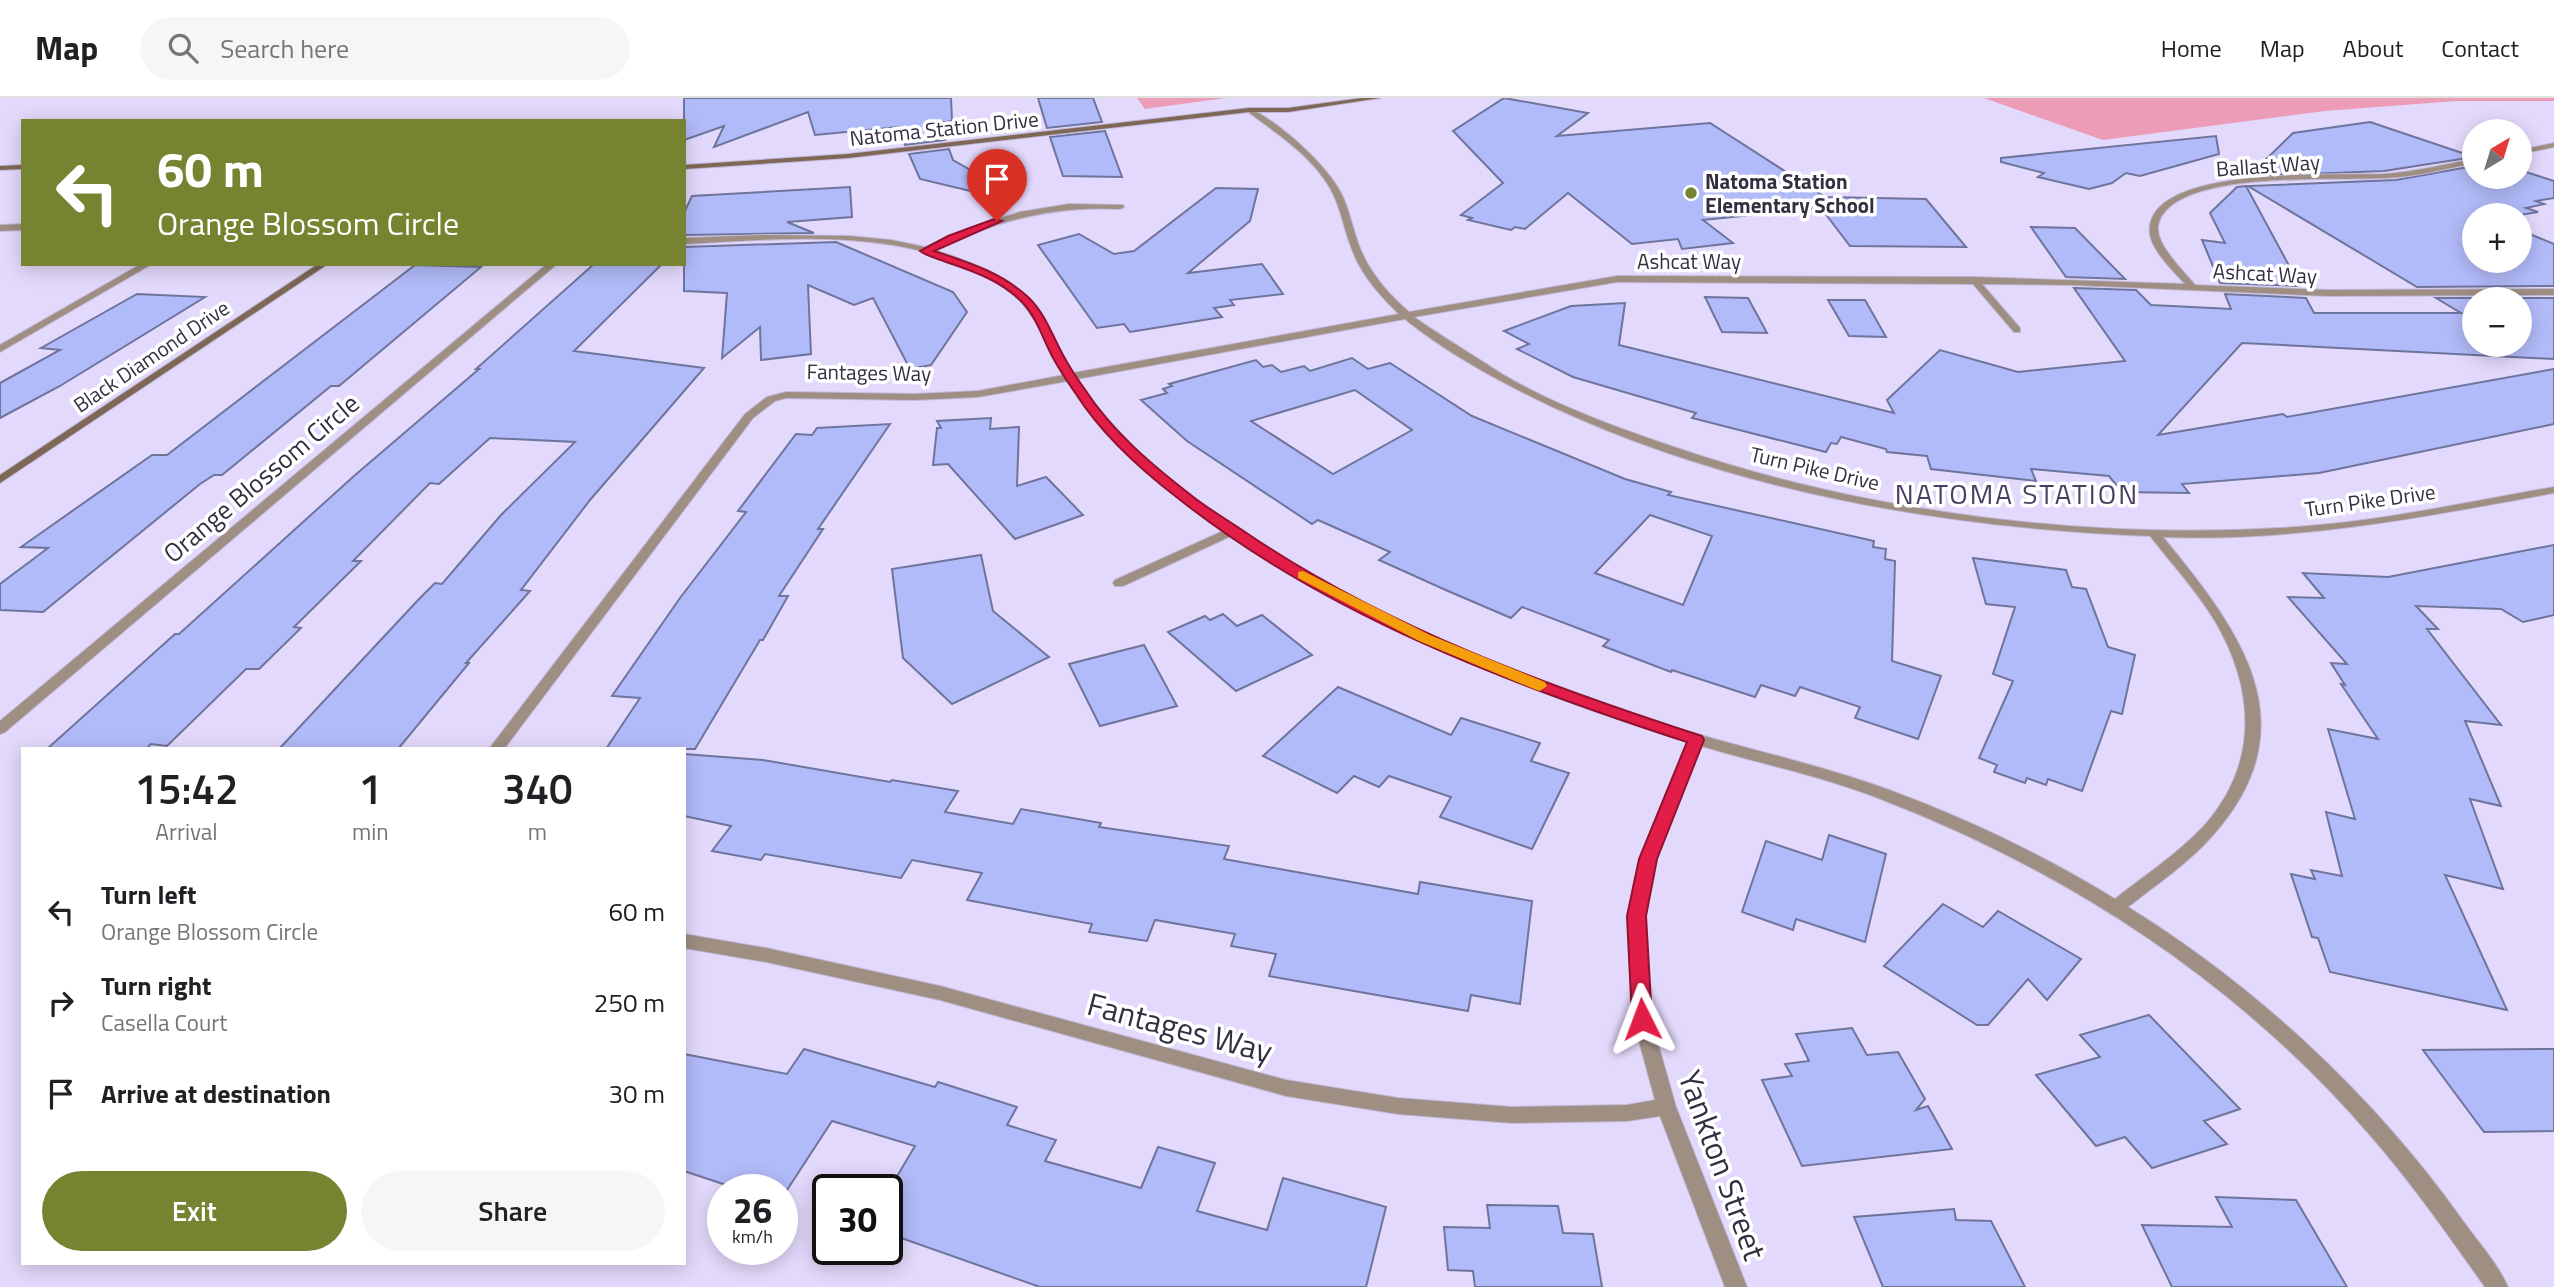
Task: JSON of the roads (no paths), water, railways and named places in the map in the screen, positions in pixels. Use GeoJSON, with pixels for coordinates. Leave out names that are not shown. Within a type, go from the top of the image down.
{"type":"FeatureCollection","features":[{"type":"Feature","properties":{"kind":"street","name":"Natoma Station Drive"},"geometry":{"type":"LineString","coordinates":[[1249,110],[1277,102],[1312,98]]}},
{"type":"Feature","properties":{"kind":"street","name":"Natoma Station Drive"},"geometry":{"type":"LineString","coordinates":[[686,167],[862,155],[1249,110],[1288,110],[1377,98]]}},
{"type":"Feature","properties":{"kind":"street","name":"Turn Pike Drive"},"geometry":{"type":"LineString","coordinates":[[1249,110],[1315,164],[1331,182],[1342,202],[1355,248],[1364,264],[1381,290],[1407,316],[1443,344],[1539,398],[1669,450],[1851,498],[1974,518],[2064,528],[2154,533],[2280,531],[2357,524],[2554,490]]}},
{"type":"Feature","properties":{"kind":"street"},"geometry":{"type":"LineString","coordinates":[[2534,149],[2554,145]]}},
{"type":"Feature","properties":{"kind":"street"},"geometry":{"type":"LineString","coordinates":[[2534,149],[2554,155]]}},
{"type":"Feature","properties":{"kind":"street","name":"Ballast Way"},"geometry":{"type":"LineString","coordinates":[[2192,287],[2158,243],[2154,233],[2154,224],[2160,209],[2178,196],[2205,187],[2240,181],[2388,176],[2462,163]]}},
{"type":"Feature","properties":{"kind":"street"},"geometry":{"type":"LineString","coordinates":[[0,167],[21,167]]}},
{"type":"Feature","properties":{"kind":"street"},"geometry":{"type":"LineString","coordinates":[[925,251],[981,226],[1035,210],[1068,205],[1120,207]]}},
{"type":"Feature","properties":{"kind":"street"},"geometry":{"type":"LineString","coordinates":[[0,228],[21,227]]}},
{"type":"Feature","properties":{"kind":"street"},"geometry":{"type":"LineString","coordinates":[[686,241],[793,236],[871,241],[925,251],[983,271],[1026,300],[1040,318],[1071,375],[1108,427],[1142,461],[1185,498],[1232,531],[1348,600],[1424,638],[1546,688],[1696,740],[1879,792],[1919,807],[1999,841],[2081,885],[2193,959],[2273,1024],[2353,1100],[2463,1234],[2497,1287]]}},
{"type":"Feature","properties":{"kind":"street"},"geometry":{"type":"LineString","coordinates":[[0,349],[145,266]]}},
{"type":"Feature","properties":{"kind":"street","name":"Black Diamond Drive"},"geometry":{"type":"LineString","coordinates":[[0,480],[321,266]]}},
{"type":"Feature","properties":{"kind":"street","name":"Orange Blossom Circle"},"geometry":{"type":"LineString","coordinates":[[0,729],[551,266]]}},
{"type":"Feature","properties":{"kind":"street","name":"Ashcat Way"},"geometry":{"type":"LineString","coordinates":[[1407,316],[1617,279],[1974,280],[2329,293],[2554,292]]}},
{"type":"Feature","properties":{"kind":"street"},"geometry":{"type":"LineString","coordinates":[[1974,280],[2017,330]]}},
{"type":"Feature","properties":{"kind":"street","name":"Fantages Way"},"geometry":{"type":"LineString","coordinates":[[498,747],[749,416],[764,404],[786,395],[799,394],[915,397],[978,394],[1407,316]]}},
{"type":"Feature","properties":{"kind":"street"},"geometry":{"type":"LineString","coordinates":[[0,336],[21,337]]}},
{"type":"Feature","properties":{"kind":"street"},"geometry":{"type":"LineString","coordinates":[[1119,583],[1232,531]]}},
{"type":"Feature","properties":{"kind":"street"},"geometry":{"type":"LineString","coordinates":[[2118,907],[2207,832],[2235,797],[2250,759],[2255,720],[2249,680],[2222,622],[2154,533]]}},
{"type":"Feature","properties":{"kind":"street","name":"Yankton Street"},"geometry":{"type":"LineString","coordinates":[[1696,740],[1648,859],[1636,916],[1642,1019],[1666,1107],[1736,1287]]}},
{"type":"Feature","properties":{"kind":"street","name":"Fantages Way"},"geometry":{"type":"LineString","coordinates":[[686,941],[766,955],[940,993],[1286,1087],[1398,1106],[1512,1115],[1627,1113],[1666,1107]]}},
{"type":"Feature","properties":{"kind":"place","name":"Natoma Station Elementary School"},"geometry":{"type":"Point","coordinates":[1691,193]}},
{"type":"Feature","properties":{"kind":"district","name":"NATOMA STATION"},"geometry":{"type":"Point","coordinates":[2017,493]}}]}
